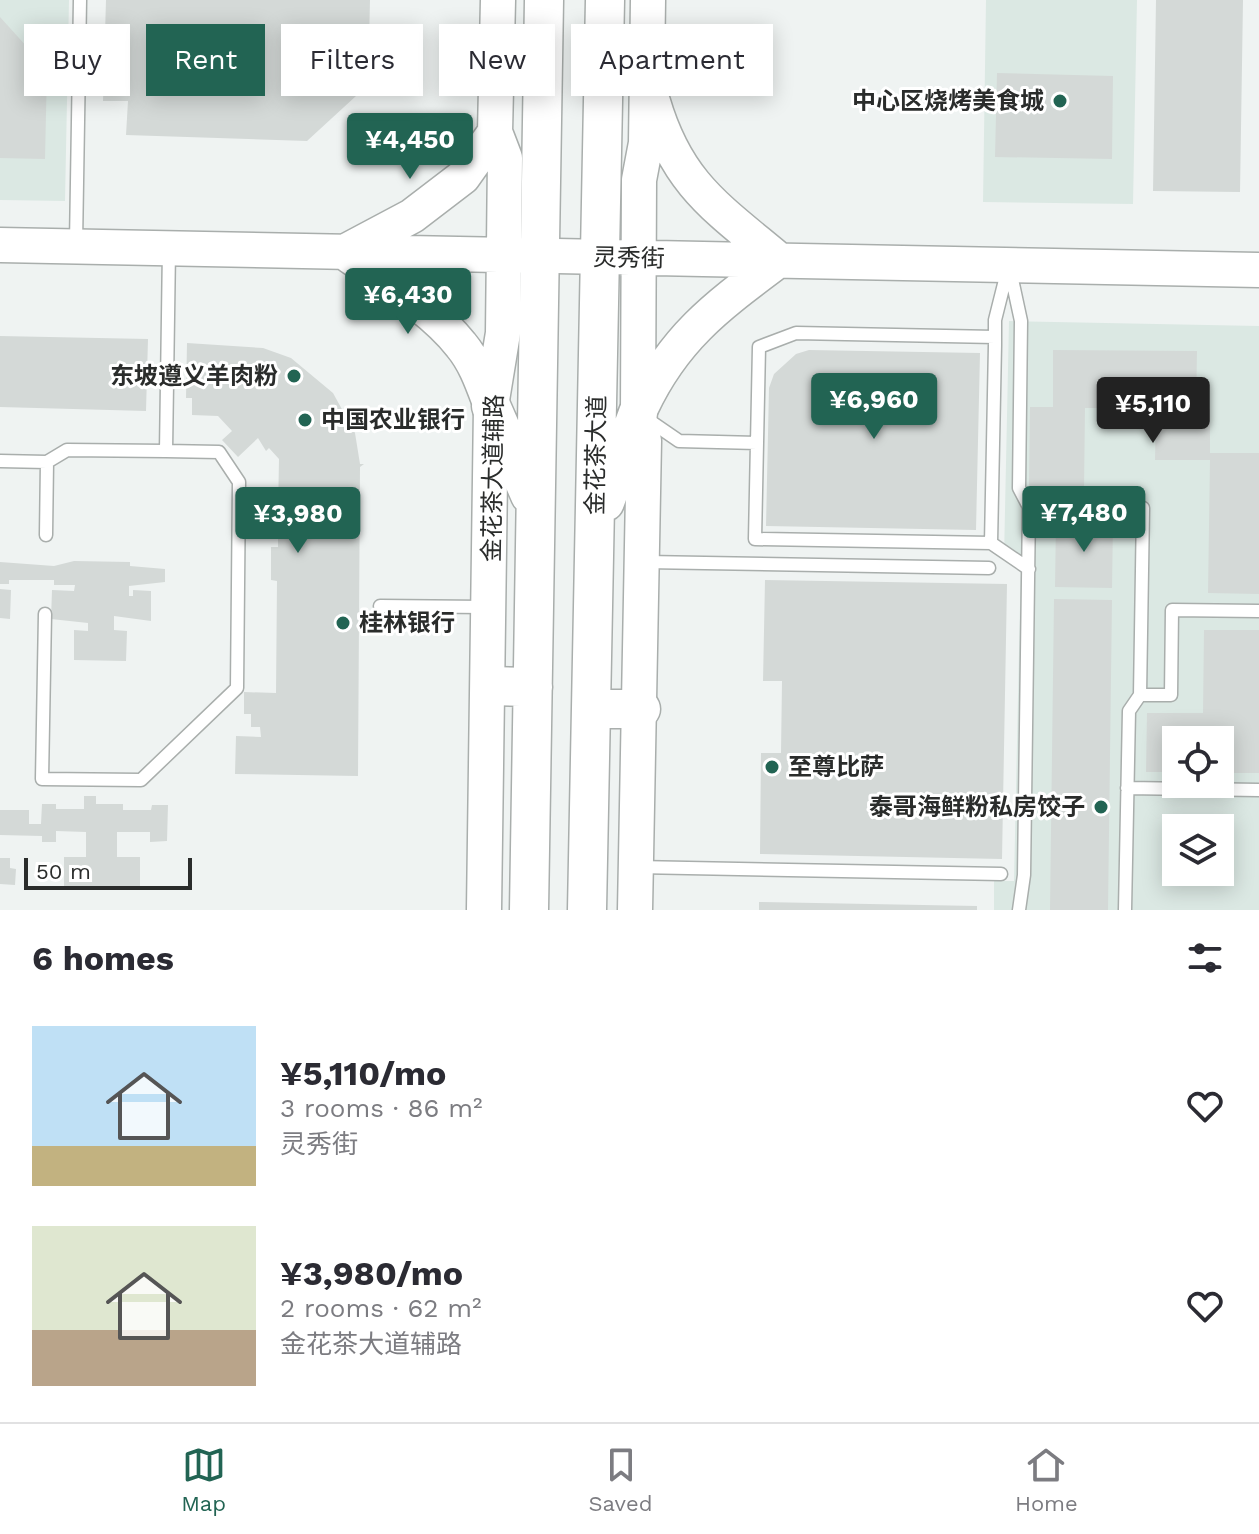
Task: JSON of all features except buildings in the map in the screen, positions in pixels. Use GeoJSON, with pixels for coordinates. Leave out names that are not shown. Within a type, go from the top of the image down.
{"type":"FeatureCollection","features":[{"type":"Feature","properties":{"kind":"main road","name":"金花茶大道辅路"},"geometry":{"type":"LineString","coordinates":[[484,910],[490,686],[491,406],[503,333],[522,256],[505,158],[495,132],[498,0]]}},
{"type":"Feature","properties":{"kind":"main road"},"geometry":{"type":"LineString","coordinates":[[529,910],[536,507],[522,256],[544,0]]}},
{"type":"Feature","properties":{"kind":"main road","name":"金花茶大道"},"geometry":{"type":"LineString","coordinates":[[587,910],[605,0]]}},
{"type":"Feature","properties":{"kind":"main road"},"geometry":{"type":"LineString","coordinates":[[647,24],[648,0]]}},
{"type":"Feature","properties":{"kind":"main road"},"geometry":{"type":"LineString","coordinates":[[635,910],[644,441],[638,413],[639,258],[645,96]]}},
{"type":"Feature","properties":{"kind":"main road"},"geometry":{"type":"LineString","coordinates":[[594,530],[638,413],[658,370],[680,342],[715,308],[779,260],[686,178],[661,129],[651,96]]}},
{"type":"Feature","properties":{"kind":"main road"},"geometry":{"type":"LineString","coordinates":[[495,132],[463,177],[412,216],[344,252],[410,299],[460,343],[475,366],[536,507]]}},
{"type":"Feature","properties":{"kind":"main road","name":"灵秀街"},"geometry":{"type":"LineString","coordinates":[[0,245],[1259,270]]}},
{"type":"Feature","properties":{"kind":"main road"},"geometry":{"type":"LineString","coordinates":[[490,686],[533,687]]}},
{"type":"Feature","properties":{"kind":"main road"},"geometry":{"type":"LineString","coordinates":[[591,709],[641,709]]}},
{"type":"Feature","properties":{"kind":"lane"},"geometry":{"type":"LineString","coordinates":[[76,247],[80,0]]}},
{"type":"Feature","properties":{"kind":"lane"},"geometry":{"type":"LineString","coordinates":[[166,451],[169,249]]}},
{"type":"Feature","properties":{"kind":"lane"},"geometry":{"type":"LineString","coordinates":[[991,543],[995,320],[1009,265]]}},
{"type":"Feature","properties":{"kind":"lane"},"geometry":{"type":"LineString","coordinates":[[1009,265],[1021,321],[1019,488],[1029,507],[1024,875],[1019,910]]}},
{"type":"Feature","properties":{"kind":"lane"},"geometry":{"type":"LineString","coordinates":[[995,337],[796,333],[759,347],[755,539],[991,543],[1029,569]]}},
{"type":"Feature","properties":{"kind":"lane"},"geometry":{"type":"LineString","coordinates":[[638,413],[679,441],[757,443]]}},
{"type":"Feature","properties":{"kind":"lane"},"geometry":{"type":"LineString","coordinates":[[0,461],[47,462],[67,450],[219,452],[239,482],[237,688],[141,780],[42,779],[45,614]]}},
{"type":"Feature","properties":{"kind":"lane"},"geometry":{"type":"LineString","coordinates":[[46,535],[47,462]]}},
{"type":"Feature","properties":{"kind":"lane"},"geometry":{"type":"LineString","coordinates":[[1029,507],[1143,508],[1140,695],[1129,711],[1125,910]]}},
{"type":"Feature","properties":{"kind":"lane"},"geometry":{"type":"LineString","coordinates":[[643,562],[989,568]]}},
{"type":"Feature","properties":{"kind":"lane"},"geometry":{"type":"LineString","coordinates":[[380,606],[490,607]]}},
{"type":"Feature","properties":{"kind":"lane"},"geometry":{"type":"LineString","coordinates":[[1140,695],[1171,695],[1172,610],[1259,611]]}},
{"type":"Feature","properties":{"kind":"lane"},"geometry":{"type":"LineString","coordinates":[[1127,788],[1259,790]]}},
{"type":"Feature","properties":{"kind":"lane"},"geometry":{"type":"LineString","coordinates":[[635,867],[1001,874]]}},
{"type":"Feature","properties":{"kind":"shaded area"},"geometry":{"type":"Polygon","coordinates":[[[0,0],[69,0],[69,24],[24,24],[24,96],[67,96],[65,201],[0,200],[0,0]]]}},
{"type":"Feature","properties":{"kind":"shaded area","name":"中心区烧烤美食城"},"geometry":{"type":"Polygon","coordinates":[[[986,0],[1137,0],[1133,204],[983,202],[986,0]]]}},
{"type":"Feature","properties":{"kind":"shaded area"},"geometry":{"type":"Polygon","coordinates":[[[1009,321],[1259,326],[1259,910],[994,910],[994,881],[1014,881],[1021,559],[1004,558],[1009,321]]]}},
{"type":"Feature","properties":{"kind":"place","name":"中心区烧烤美食城"},"geometry":{"type":"Point","coordinates":[1060,101]}},
{"type":"Feature","properties":{"kind":"place","name":"东坡遵义羊肉粉"},"geometry":{"type":"Point","coordinates":[294,376]}},
{"type":"Feature","properties":{"kind":"place","name":"中国农业银行"},"geometry":{"type":"Point","coordinates":[305,420]}},
{"type":"Feature","properties":{"kind":"place","name":"桂林银行"},"geometry":{"type":"Point","coordinates":[343,623]}},
{"type":"Feature","properties":{"kind":"place","name":"至尊比萨"},"geometry":{"type":"Point","coordinates":[772,767]}},
{"type":"Feature","properties":{"kind":"place","name":"泰哥海鲜粉私房饺子"},"geometry":{"type":"Point","coordinates":[1101,807]}}]}
